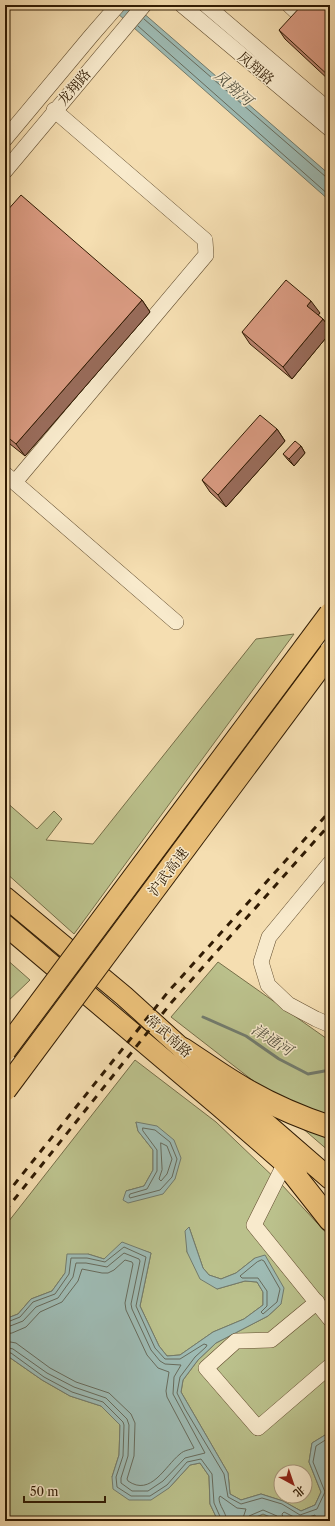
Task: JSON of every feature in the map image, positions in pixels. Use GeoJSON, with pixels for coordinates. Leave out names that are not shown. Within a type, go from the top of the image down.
{"type":"FeatureCollection","features":[{"type":"Feature","properties":{"kind":"highway","name":"沪武高速"},"geometry":{"type":"LineString","coordinates":[[5,1050],[330,614]]}},
{"type":"Feature","properties":{"kind":"highway","name":"沪武高速"},"geometry":{"type":"LineString","coordinates":[[5,1090],[330,653]]}},
{"type":"Feature","properties":{"kind":"highway"},"geometry":{"type":"LineString","coordinates":[[183,1049],[222,1076],[262,1099],[304,1118],[330,1127]]}},
{"type":"Feature","properties":{"kind":"highway"},"geometry":{"type":"LineString","coordinates":[[285,1163],[330,1220]]}},
{"type":"Feature","properties":{"kind":"main road","name":"常武南路"},"geometry":{"type":"LineString","coordinates":[[5,897],[124,996],[330,1179]]}},
{"type":"Feature","properties":{"kind":"main road","name":"常武南路"},"geometry":{"type":"LineString","coordinates":[[5,925],[330,1203]]}},
{"type":"Feature","properties":{"kind":"street","name":"龙翔路"},"geometry":{"type":"LineString","coordinates":[[5,171],[54,110],[126,28],[144,5]]}},
{"type":"Feature","properties":{"kind":"street","name":"凤翔路"},"geometry":{"type":"LineString","coordinates":[[182,5],[330,130]]}},
{"type":"Feature","properties":{"kind":"street","name":"凤翔路"},"geometry":{"type":"LineString","coordinates":[[206,5],[330,111]]}},
{"type":"Feature","properties":{"kind":"street"},"geometry":{"type":"LineString","coordinates":[[289,5],[330,43]]}},
{"type":"Feature","properties":{"kind":"street","name":"龙翔路"},"geometry":{"type":"LineString","coordinates":[[5,140],[115,9]]}},
{"type":"Feature","properties":{"kind":"street"},"geometry":{"type":"LineString","coordinates":[[54,110],[205,240],[206,255],[10,478],[176,622]]}},
{"type":"Feature","properties":{"kind":"street"},"geometry":{"type":"LineString","coordinates":[[330,863],[269,937],[261,962],[268,985],[288,1004],[330,1025]]}},
{"type":"Feature","properties":{"kind":"street"},"geometry":{"type":"LineString","coordinates":[[285,1163],[254,1225],[330,1319]]}},
{"type":"Feature","properties":{"kind":"street"},"geometry":{"type":"LineString","coordinates":[[317,1302],[271,1340],[236,1341],[206,1368],[258,1428],[330,1366]]}},
{"type":"Feature","properties":{"kind":"green space"},"geometry":{"type":"Polygon","coordinates":[[[294,634],[74,934],[5,872],[5,801],[37,829],[54,811],[62,819],[46,840],[93,844],[256,639],[294,634]]]}},
{"type":"Feature","properties":{"kind":"green space"},"geometry":{"type":"Polygon","coordinates":[[[5,958],[30,980],[5,1004],[5,958]]]}},
{"type":"Feature","properties":{"kind":"green space"},"geometry":{"type":"Polygon","coordinates":[[[218,962],[330,1041],[330,1118],[274,1097],[171,1017],[218,962]]]}},
{"type":"Feature","properties":{"kind":"green space"},"geometry":{"type":"Polygon","coordinates":[[[135,1060],[216,1122],[282,1185],[330,1237],[330,1432],[312,1443],[310,1464],[273,1464],[273,1498],[261,1494],[241,1500],[230,1494],[228,1473],[181,1392],[183,1380],[198,1360],[216,1343],[268,1316],[281,1304],[255,1258],[236,1273],[221,1279],[209,1275],[203,1268],[189,1227],[187,1252],[217,1289],[245,1281],[257,1282],[263,1292],[263,1305],[244,1319],[213,1332],[180,1355],[167,1356],[159,1346],[140,1306],[151,1253],[139,1249],[104,1259],[88,1254],[65,1273],[52,1291],[31,1299],[18,1314],[5,1319],[5,1226],[135,1060]],[[136,1122],[138,1131],[153,1150],[153,1170],[144,1186],[126,1191],[175,1179],[136,1122]]]}},
{"type":"Feature","properties":{"kind":"green space"},"geometry":{"type":"Polygon","coordinates":[[[301,1127],[330,1133],[330,1152],[301,1127]]]}},
{"type":"Feature","properties":{"kind":"green space"},"geometry":{"type":"Polygon","coordinates":[[[5,1356],[9,1357],[42,1380],[70,1396],[101,1406],[120,1425],[119,1455],[112,1477],[169,1488],[190,1465],[200,1463],[209,1476],[210,1504],[218,1521],[5,1521],[5,1356]]]}},
{"type":"Feature","properties":{"kind":"green space"},"geometry":{"type":"Polygon","coordinates":[[[313,1472],[321,1492],[315,1505],[301,1511],[288,1504],[313,1504],[313,1472]]]}},
{"type":"Feature","properties":{"kind":"green space"},"geometry":{"type":"Polygon","coordinates":[[[263,1514],[280,1521],[247,1521],[263,1514]]]}},
{"type":"Feature","properties":{"kind":"water"},"geometry":{"type":"Polygon","coordinates":[[[108,5],[134,5],[330,175],[330,201],[108,5]]]}},
{"type":"Feature","properties":{"kind":"water"},"geometry":{"type":"Polygon","coordinates":[[[136,1122],[157,1126],[174,1140],[181,1158],[175,1179],[163,1194],[128,1203],[123,1200],[126,1191],[144,1186],[153,1170],[153,1150],[138,1131],[136,1122]]]}},
{"type":"Feature","properties":{"kind":"water"},"geometry":{"type":"Polygon","coordinates":[[[189,1227],[203,1268],[209,1275],[221,1279],[236,1273],[255,1258],[265,1255],[284,1288],[281,1304],[268,1316],[216,1343],[198,1360],[183,1380],[181,1392],[228,1473],[230,1494],[241,1500],[261,1494],[273,1498],[273,1504],[288,1504],[301,1511],[315,1505],[321,1492],[313,1472],[313,1464],[310,1464],[309,1462],[312,1443],[330,1432],[330,1461],[328,1471],[330,1476],[330,1516],[323,1521],[280,1521],[263,1514],[247,1521],[218,1521],[210,1504],[209,1476],[200,1463],[190,1465],[169,1488],[151,1500],[129,1500],[113,1489],[112,1477],[119,1455],[120,1425],[101,1406],[70,1396],[42,1380],[9,1357],[5,1356],[5,1319],[18,1314],[31,1299],[52,1291],[65,1273],[67,1254],[88,1254],[104,1259],[122,1242],[151,1253],[140,1306],[159,1346],[167,1356],[180,1355],[213,1332],[244,1319],[263,1305],[263,1292],[257,1282],[245,1281],[217,1289],[200,1279],[187,1252],[185,1231],[189,1227]]]}},
{"type":"Feature","properties":{"kind":"building"},"geometry":{"type":"Polygon","coordinates":[[[302,5],[330,5],[330,77],[279,30],[302,5]]]}},
{"type":"Feature","properties":{"kind":"building"},"geometry":{"type":"Polygon","coordinates":[[[21,195],[142,300],[16,444],[5,435],[5,213],[21,195]]]}},
{"type":"Feature","properties":{"kind":"building"},"geometry":{"type":"Polygon","coordinates":[[[286,280],[311,301],[307,306],[323,319],[283,367],[242,332],[286,280]]]}},
{"type":"Feature","properties":{"kind":"building"},"geometry":{"type":"Polygon","coordinates":[[[260,415],[277,429],[218,495],[202,480],[260,415]]]}},
{"type":"Feature","properties":{"kind":"building"},"geometry":{"type":"Polygon","coordinates":[[[295,441],[301,446],[289,459],[283,454],[295,441]]]}},
{"type":"Feature","properties":{"kind":"waterway","name":"津通河"},"geometry":{"type":"LineString","coordinates":[[203,1017],[246,1036],[279,1059],[308,1074],[330,1070]]}},
{"type":"Feature","properties":{"kind":"railway"},"geometry":{"type":"LineString","coordinates":[[5,1196],[168,992],[330,811]]}},
{"type":"Feature","properties":{"kind":"railway"},"geometry":{"type":"LineString","coordinates":[[5,1211],[171,1003],[330,824]]}},
{"type":"Feature","properties":{"kind":"water label","name":"凤翔河"},"geometry":{"type":"Point","coordinates":[233,88]}}]}
